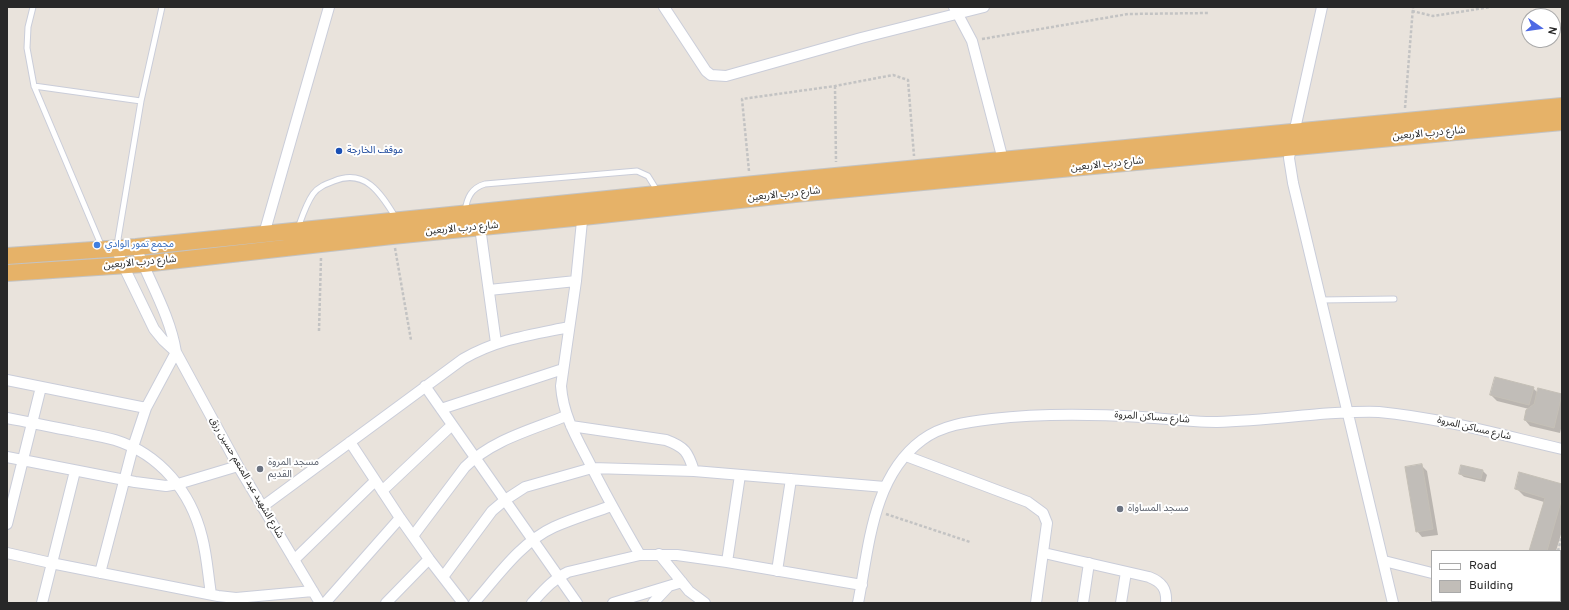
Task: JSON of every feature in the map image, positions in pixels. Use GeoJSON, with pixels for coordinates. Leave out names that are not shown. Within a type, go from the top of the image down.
{"type":"FeatureCollection","features":[{"type":"Feature","properties":{"kind":"highway","name":"شارع درب الاربعين"},"geometry":{"type":"LineString","coordinates":[[7,273],[142,264],[480,227],[583,210],[660,194],[750,185],[794,187],[836,177],[915,168],[1562,106]]}},
{"type":"Feature","properties":{"kind":"highway","name":"شارع درب الاربعين"},"geometry":{"type":"LineString","coordinates":[[7,256],[136,247],[464,214],[583,210],[794,187],[1291,147],[1562,122]]}},
{"type":"Feature","properties":{"kind":"street"},"geometry":{"type":"LineString","coordinates":[[264,234],[329,7]]}},
{"type":"Feature","properties":{"kind":"street"},"geometry":{"type":"LineString","coordinates":[[664,7],[706,72],[711,75],[726,76],[956,11],[984,7]]}},
{"type":"Feature","properties":{"kind":"street"},"geometry":{"type":"LineString","coordinates":[[1322,7],[1291,147],[1290,158],[1292,183],[1393,603]]}},
{"type":"Feature","properties":{"kind":"street"},"geometry":{"type":"LineString","coordinates":[[956,11],[972,41],[1003,160]]}},
{"type":"Feature","properties":{"kind":"street"},"geometry":{"type":"LineString","coordinates":[[583,210],[576,281],[561,386],[562,401],[566,416],[592,468],[640,555]]}},
{"type":"Feature","properties":{"kind":"street"},"geometry":{"type":"LineString","coordinates":[[480,227],[496,343]]}},
{"type":"Feature","properties":{"kind":"street","name":"شارع الشهيد عبد المنعم حسين رزق"},"geometry":{"type":"LineString","coordinates":[[136,247],[166,319],[176,352],[238,466],[320,603]]}},
{"type":"Feature","properties":{"kind":"street","name":"شارع الشهيد عبد المنعم حسين رزق"},"geometry":{"type":"LineString","coordinates":[[110,249],[123,265],[154,329],[176,352]]}},
{"type":"Feature","properties":{"kind":"street"},"geometry":{"type":"LineString","coordinates":[[489,290],[576,281]]}},
{"type":"Feature","properties":{"kind":"street"},"geometry":{"type":"LineString","coordinates":[[262,507],[463,359],[496,343],[569,327]]}},
{"type":"Feature","properties":{"kind":"street"},"geometry":{"type":"LineString","coordinates":[[100,573],[133,447],[146,408],[176,352]]}},
{"type":"Feature","properties":{"kind":"street"},"geometry":{"type":"LineString","coordinates":[[441,409],[563,369]]}},
{"type":"Feature","properties":{"kind":"street"},"geometry":{"type":"LineString","coordinates":[[7,380],[146,408]]}},
{"type":"Feature","properties":{"kind":"street"},"geometry":{"type":"LineString","coordinates":[[425,386],[578,603]]}},
{"type":"Feature","properties":{"kind":"street"},"geometry":{"type":"LineString","coordinates":[[7,524],[41,387]]}},
{"type":"Feature","properties":{"kind":"street","name":"شارع مساكن المروة"},"geometry":{"type":"LineString","coordinates":[[858,603],[876,510],[885,487],[894,471],[921,441],[942,428],[965,422],[1017,416],[1086,414],[1214,422],[1249,421],[1348,412],[1376,412],[1409,415],[1446,422],[1562,449]]}},
{"type":"Feature","properties":{"kind":"street"},"geometry":{"type":"LineString","coordinates":[[413,536],[465,467],[475,457],[496,444],[566,416]]}},
{"type":"Feature","properties":{"kind":"street"},"geometry":{"type":"LineString","coordinates":[[7,418],[114,440],[133,447],[155,461],[178,484],[191,504],[206,553],[211,594]]}},
{"type":"Feature","properties":{"kind":"street"},"geometry":{"type":"LineString","coordinates":[[382,491],[452,425]]}},
{"type":"Feature","properties":{"kind":"street"},"geometry":{"type":"LineString","coordinates":[[571,426],[666,440],[678,444],[689,456],[694,471]]}},
{"type":"Feature","properties":{"kind":"street"},"geometry":{"type":"LineString","coordinates":[[350,442],[400,518],[463,603]]}},
{"type":"Feature","properties":{"kind":"street"},"geometry":{"type":"LineString","coordinates":[[906,456],[1028,502],[1038,508],[1046,517],[1047,523],[1044,553],[1036,603]]}},
{"type":"Feature","properties":{"kind":"street"},"geometry":{"type":"LineString","coordinates":[[7,457],[150,485],[166,486],[178,484],[238,466]]}},
{"type":"Feature","properties":{"kind":"street"},"geometry":{"type":"LineString","coordinates":[[443,576],[492,511],[505,500],[525,487],[592,468],[694,471],[885,487]]}},
{"type":"Feature","properties":{"kind":"street"},"geometry":{"type":"LineString","coordinates":[[42,603],[75,471]]}},
{"type":"Feature","properties":{"kind":"street"},"geometry":{"type":"LineString","coordinates":[[726,562],[740,475]]}},
{"type":"Feature","properties":{"kind":"street"},"geometry":{"type":"LineString","coordinates":[[777,570],[791,479]]}},
{"type":"Feature","properties":{"kind":"street"},"geometry":{"type":"LineString","coordinates":[[294,560],[375,481]]}},
{"type":"Feature","properties":{"kind":"street"},"geometry":{"type":"LineString","coordinates":[[474,603],[513,559],[533,540],[553,528],[612,506]]}},
{"type":"Feature","properties":{"kind":"street"},"geometry":{"type":"LineString","coordinates":[[325,603],[400,518]]}},
{"type":"Feature","properties":{"kind":"street"},"geometry":{"type":"LineString","coordinates":[[7,553],[235,600],[313,591]]}},
{"type":"Feature","properties":{"kind":"street"},"geometry":{"type":"LineString","coordinates":[[1044,553],[1126,572],[1157,581],[1164,587],[1166,603]]}},
{"type":"Feature","properties":{"kind":"street"},"geometry":{"type":"LineString","coordinates":[[659,554],[689,591],[705,603]]}},
{"type":"Feature","properties":{"kind":"street"},"geometry":{"type":"LineString","coordinates":[[532,603],[550,583],[559,576],[578,569],[640,555],[677,554],[862,585]]}},
{"type":"Feature","properties":{"kind":"street"},"geometry":{"type":"LineString","coordinates":[[386,603],[429,559]]}},
{"type":"Feature","properties":{"kind":"street"},"geometry":{"type":"LineString","coordinates":[[1384,561],[1431,573]]}},
{"type":"Feature","properties":{"kind":"street"},"geometry":{"type":"LineString","coordinates":[[1082,603],[1089,563]]}},
{"type":"Feature","properties":{"kind":"street"},"geometry":{"type":"LineString","coordinates":[[1122,603],[1126,572]]}},
{"type":"Feature","properties":{"kind":"street"},"geometry":{"type":"LineString","coordinates":[[613,603],[682,582]]}},
{"type":"Feature","properties":{"kind":"street"},"geometry":{"type":"LineString","coordinates":[[654,603],[668,587]]}},
{"type":"Feature","properties":{"kind":"lane"},"geometry":{"type":"LineString","coordinates":[[33,7],[28,27],[27,48],[34,86],[110,249]]}},
{"type":"Feature","properties":{"kind":"lane"},"geometry":{"type":"LineString","coordinates":[[110,249],[162,7]]}},
{"type":"Feature","properties":{"kind":"lane"},"geometry":{"type":"LineString","coordinates":[[34,86],[141,101]]}},
{"type":"Feature","properties":{"kind":"lane"},"geometry":{"type":"LineString","coordinates":[[464,214],[467,201],[473,190],[478,186],[485,184],[637,171],[648,176],[660,194]]}},
{"type":"Feature","properties":{"kind":"lane"},"geometry":{"type":"LineString","coordinates":[[297,231],[313,194],[320,187],[340,178],[358,178],[374,187],[398,220]]}},
{"type":"Feature","properties":{"kind":"lane"},"geometry":{"type":"LineString","coordinates":[[1320,300],[1394,299]]}},
{"type":"Feature","properties":{"kind":"path"},"geometry":{"type":"LineString","coordinates":[[1404,122],[1413,7]]}},
{"type":"Feature","properties":{"kind":"path"},"geometry":{"type":"LineString","coordinates":[[1412,11],[1433,16],[1491,7]]}},
{"type":"Feature","properties":{"kind":"path"},"geometry":{"type":"LineString","coordinates":[[972,41],[1128,14],[1209,13]]}},
{"type":"Feature","properties":{"kind":"path"},"geometry":{"type":"LineString","coordinates":[[750,185],[742,99],[834,86],[893,75],[908,80],[915,168]]}},
{"type":"Feature","properties":{"kind":"path"},"geometry":{"type":"LineString","coordinates":[[834,86],[836,177]]}},
{"type":"Feature","properties":{"kind":"path"},"geometry":{"type":"LineString","coordinates":[[392,236],[411,340]]}},
{"type":"Feature","properties":{"kind":"path"},"geometry":{"type":"LineString","coordinates":[[319,331],[321,244]]}},
{"type":"Feature","properties":{"kind":"path"},"geometry":{"type":"LineString","coordinates":[[876,510],[970,542]]}},
{"type":"Feature","properties":{"kind":"path"},"geometry":{"type":"LineString","coordinates":[[1558,550],[1562,535]]}},
{"type":"Feature","properties":{"kind":"building"},"geometry":{"type":"Polygon","coordinates":[[[1495,377],[1534,387],[1529,405],[1490,395],[1495,377]]]}},
{"type":"Feature","properties":{"kind":"building"},"geometry":{"type":"Polygon","coordinates":[[[1538,388],[1562,394],[1554,428],[1524,420],[1526,410],[1534,404],[1538,388]]]}},
{"type":"Feature","properties":{"kind":"building"},"geometry":{"type":"Polygon","coordinates":[[[1422,464],[1433,529],[1416,532],[1405,467],[1422,464]]]}},
{"type":"Feature","properties":{"kind":"building"},"geometry":{"type":"Polygon","coordinates":[[[1461,465],[1483,470],[1481,479],[1459,474],[1461,465]]]}},
{"type":"Feature","properties":{"kind":"building"},"geometry":{"type":"Polygon","coordinates":[[[1519,472],[1562,484],[1562,498],[1547,550],[1529,550],[1545,498],[1515,489],[1519,472]]]}},
{"type":"Feature","properties":{"kind":"place","name":"موقف الخارجة"},"geometry":{"type":"Point","coordinates":[339,151]}},
{"type":"Feature","properties":{"kind":"place","name":"مجمع تمور الوادي"},"geometry":{"type":"Point","coordinates":[97,245]}},
{"type":"Feature","properties":{"kind":"place","name":"مسجد المروة القديم"},"geometry":{"type":"Point","coordinates":[260,469]}},
{"type":"Feature","properties":{"kind":"place","name":"مسجد المساواة"},"geometry":{"type":"Point","coordinates":[1120,509]}}]}
